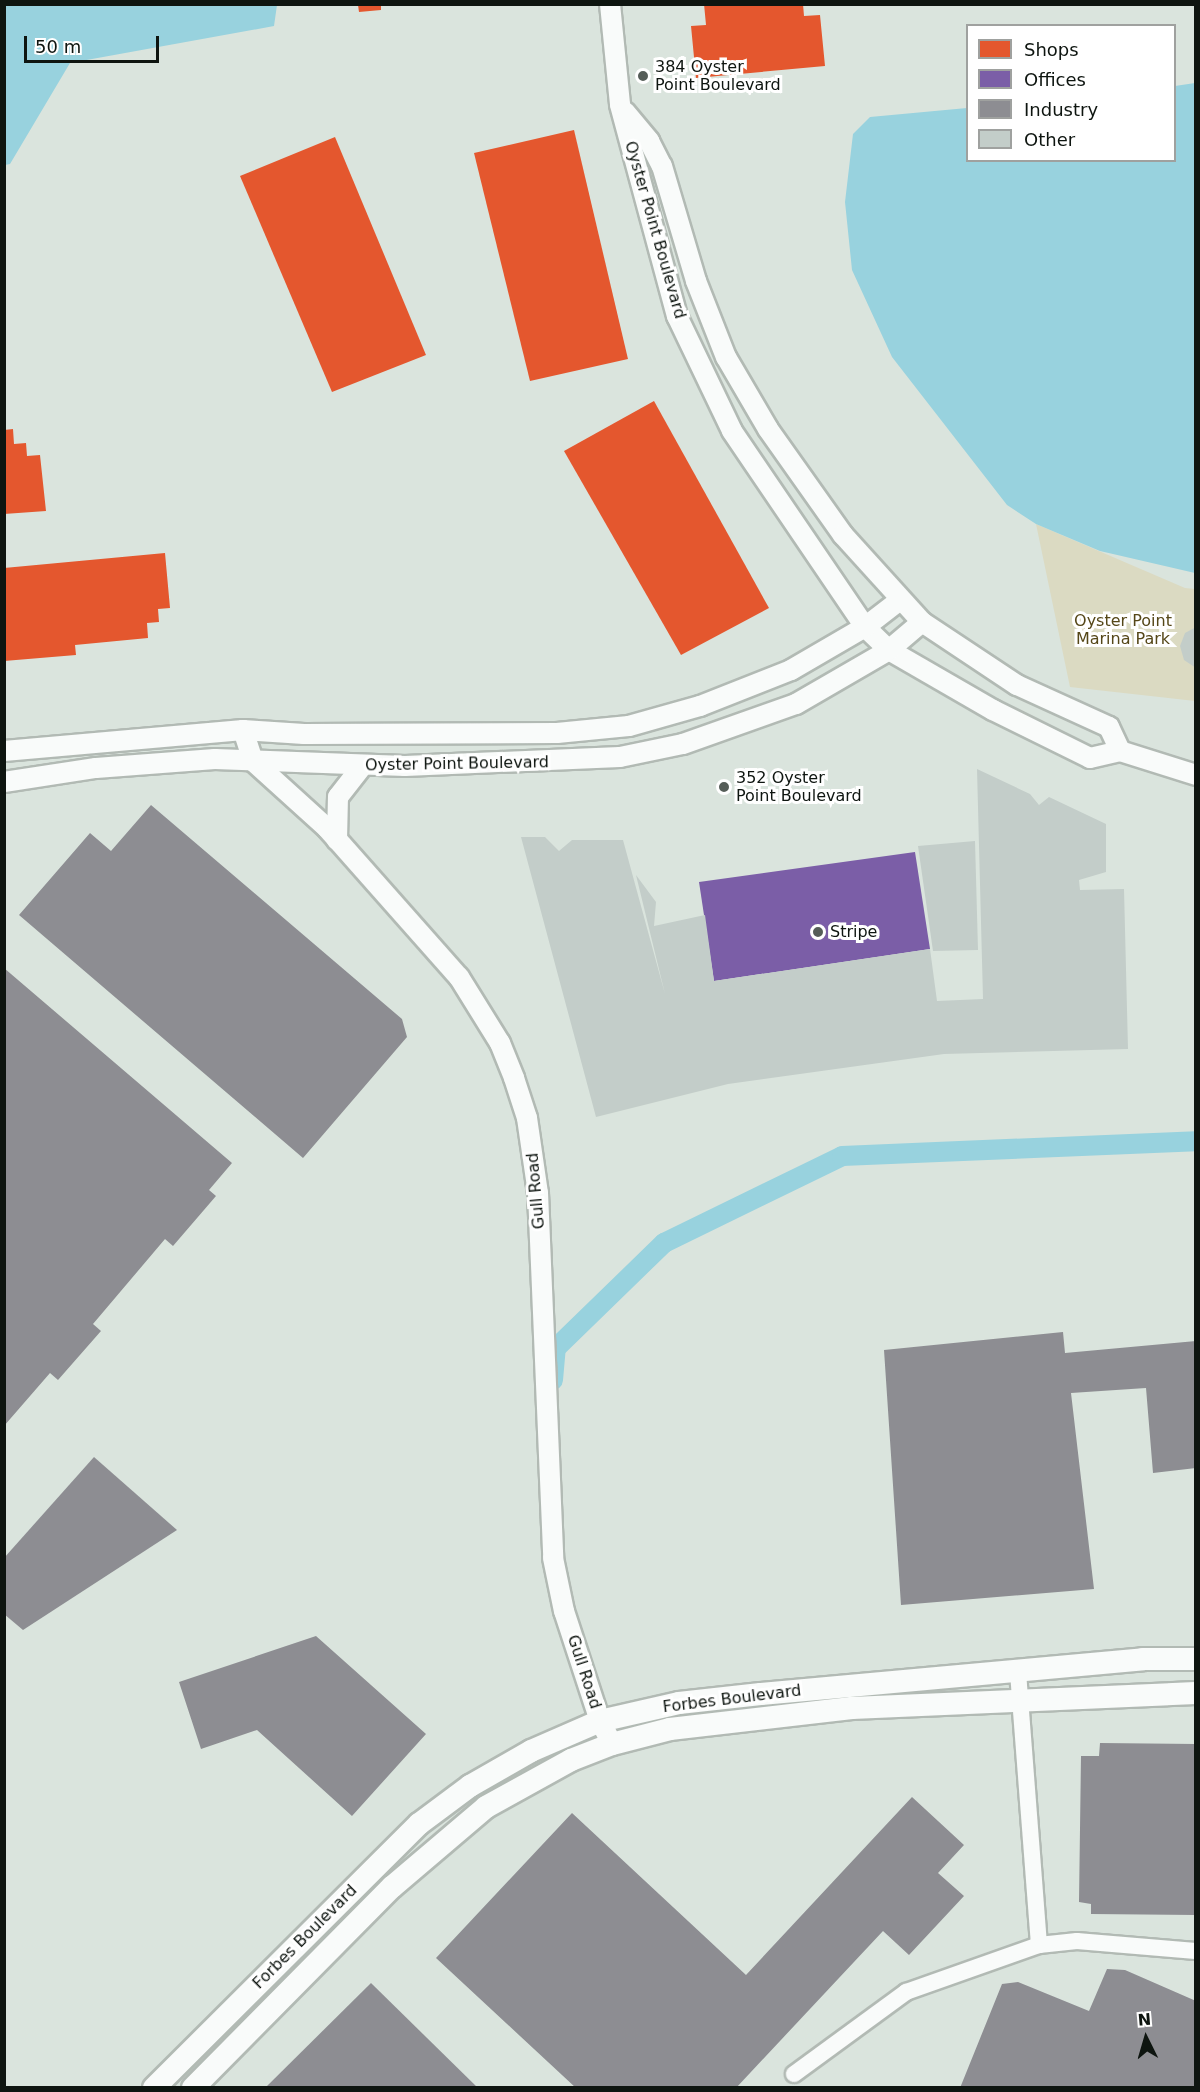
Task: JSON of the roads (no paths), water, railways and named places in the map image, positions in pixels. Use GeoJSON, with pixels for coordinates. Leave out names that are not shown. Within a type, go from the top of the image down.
{"type":"FeatureCollection","features":[{"type":"Feature","properties":{"kind":"main road","name":"Forbes Boulevard"},"geometry":{"type":"LineString","coordinates":[[154,2088],[420,1824],[480,1780],[531,1751],[600,1721],[679,1703],[1143,1659],[1196,1659]]}},
{"type":"Feature","properties":{"kind":"main road","name":"Forbes Boulevard"},"geometry":{"type":"LineString","coordinates":[[193,2088],[392,1887],[486,1807],[571,1760],[612,1744],[670,1730],[760,1716],[1018,1699],[1196,1693]]}},
{"type":"Feature","properties":{"kind":"street","name":"Oyster Point Boulevard"},"geometry":{"type":"LineString","coordinates":[[610,4],[620,105],[677,316],[732,431],[865,627],[889,650],[993,710],[1090,758],[1120,751],[1109,727],[1017,685],[922,622],[843,535],[775,439],[722,346],[696,281],[662,166],[649,141],[620,105]]}},
{"type":"Feature","properties":{"kind":"street"},"geometry":{"type":"LineString","coordinates":[[697,358],[722,346]]}},
{"type":"Feature","properties":{"kind":"street","name":"Oyster Point Boulevard"},"geometry":{"type":"LineString","coordinates":[[4,751],[243,730],[304,734],[546,733],[629,726],[744,691],[790,670],[865,627],[900,600]]}},
{"type":"Feature","properties":{"kind":"street","name":"Oyster Point Boulevard"},"geometry":{"type":"LineString","coordinates":[[4,782],[96,768],[215,759],[362,766],[586,760],[683,744],[796,704],[889,650],[922,622]]}},
{"type":"Feature","properties":{"kind":"street","name":"Gull Road"},"geometry":{"type":"LineString","coordinates":[[243,730],[253,761],[338,840],[459,977],[500,1043],[527,1118],[538,1193],[553,1558],[564,1611],[600,1721],[612,1744]]}},
{"type":"Feature","properties":{"kind":"street"},"geometry":{"type":"LineString","coordinates":[[1120,751],[1196,775]]}},
{"type":"Feature","properties":{"kind":"street"},"geometry":{"type":"LineString","coordinates":[[338,840],[338,797],[362,766]]}},
{"type":"Feature","properties":{"kind":"street"},"geometry":{"type":"LineString","coordinates":[[1018,1672],[1018,1699],[1039,1945]]}},
{"type":"Feature","properties":{"kind":"street"},"geometry":{"type":"LineString","coordinates":[[794,2074],[906,1992],[1039,1945],[1077,1941],[1196,1952]]}},
{"type":"Feature","properties":{"kind":"water"},"geometry":{"type":"Polygon","coordinates":[[[5,4],[277,5],[274,26],[70,63],[10,164],[5,165],[5,4]]]}},
{"type":"Feature","properties":{"kind":"water"},"geometry":{"type":"Polygon","coordinates":[[[1196,83],[1195,573],[1100,551],[1036,524],[1007,505],[892,357],[852,270],[845,202],[853,134],[870,117],[966,108],[966,162],[1176,162],[1176,86],[1196,83]]]}},
{"type":"Feature","properties":{"kind":"waterway"},"geometry":{"type":"LineString","coordinates":[[553,1380],[556,1348],[664,1243],[842,1156],[1196,1141]]}},
{"type":"Feature","properties":{"kind":"place","name":"384 Oyster Point Boulevard"},"geometry":{"type":"Point","coordinates":[643,76]}},
{"type":"Feature","properties":{"kind":"place","name":"352 Oyster Point Boulevard"},"geometry":{"type":"Point","coordinates":[724,787]}},
{"type":"Feature","properties":{"kind":"place","name":"Stripe"},"geometry":{"type":"Point","coordinates":[818,932]}},
{"type":"Feature","properties":{"kind":"park label","name":"Oyster Point Marina Park"},"geometry":{"type":"Point","coordinates":[1123,630]}}]}
